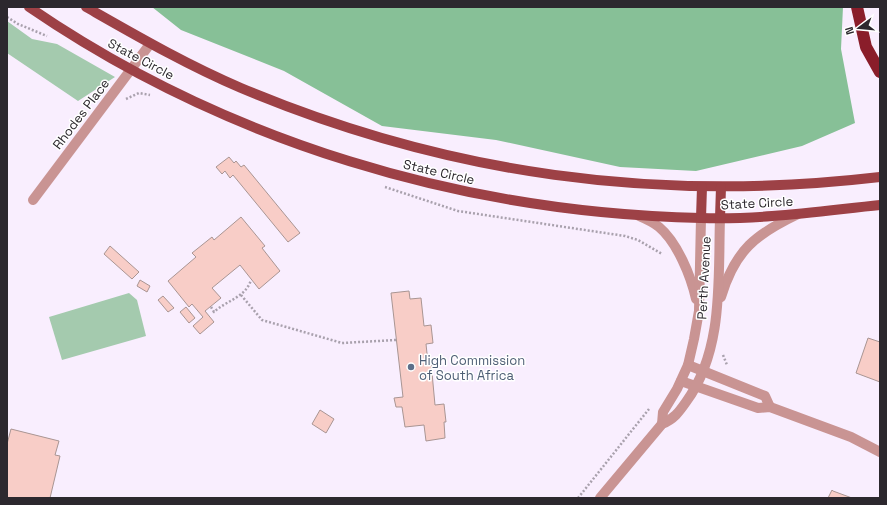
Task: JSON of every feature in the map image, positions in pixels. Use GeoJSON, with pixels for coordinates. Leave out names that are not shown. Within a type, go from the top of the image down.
{"type":"FeatureCollection","features":[{"type":"Feature","properties":{"kind":"highway"},"geometry":{"type":"LineString","coordinates":[[857,7],[866,47],[880,72]]}},
{"type":"Feature","properties":{"kind":"main road","name":"State Circle"},"geometry":{"type":"LineString","coordinates":[[29,7],[54,24],[131,69],[191,100],[263,131],[337,158],[404,177],[482,195],[566,209],[640,216],[720,218],[800,214],[880,205]]}},
{"type":"Feature","properties":{"kind":"main road","name":"State Circle"},"geometry":{"type":"LineString","coordinates":[[86,7],[150,44],[240,88],[312,116],[385,140],[456,158],[521,171],[597,181],[648,185],[702,187],[768,186],[880,177]]}},
{"type":"Feature","properties":{"kind":"main road","name":"Perth Avenue"},"geometry":{"type":"LineString","coordinates":[[701,218],[702,187]]}},
{"type":"Feature","properties":{"kind":"main road","name":"Perth Avenue"},"geometry":{"type":"LineString","coordinates":[[720,218],[721,187]]}},
{"type":"Feature","properties":{"kind":"street","name":"Rhodes Place"},"geometry":{"type":"LineString","coordinates":[[32,200],[150,44]]}},
{"type":"Feature","properties":{"kind":"street"},"geometry":{"type":"LineString","coordinates":[[717,311],[727,277],[742,253],[762,232],[800,214]]}},
{"type":"Feature","properties":{"kind":"street"},"geometry":{"type":"LineString","coordinates":[[640,216],[658,226],[669,239],[688,274],[699,311]]}},
{"type":"Feature","properties":{"kind":"street","name":"Perth Avenue"},"geometry":{"type":"LineString","coordinates":[[662,424],[663,412],[681,381],[688,365],[699,311],[701,218]]}},
{"type":"Feature","properties":{"kind":"street","name":"Perth Avenue"},"geometry":{"type":"LineString","coordinates":[[600,498],[662,424],[674,418],[697,387],[703,372],[717,311],[720,218]]}},
{"type":"Feature","properties":{"kind":"street"},"geometry":{"type":"LineString","coordinates":[[688,365],[765,396],[770,407]]}},
{"type":"Feature","properties":{"kind":"street"},"geometry":{"type":"LineString","coordinates":[[681,381],[758,408],[770,407],[851,437],[880,452]]}},
{"type":"Feature","properties":{"kind":"path"},"geometry":{"type":"LineString","coordinates":[[7,17],[24,27],[51,38]]}},
{"type":"Feature","properties":{"kind":"path"},"geometry":{"type":"LineString","coordinates":[[211,307],[214,312],[223,303],[241,295],[249,286],[251,280]]}},
{"type":"Feature","properties":{"kind":"path"},"geometry":{"type":"LineString","coordinates":[[241,295],[262,320],[342,344],[396,340]]}},
{"type":"Feature","properties":{"kind":"path"},"geometry":{"type":"LineString","coordinates":[[723,353],[723,358],[730,371]]}},
{"type":"Feature","properties":{"kind":"path"},"geometry":{"type":"LineString","coordinates":[[578,498],[652,406]]}},
{"type":"Feature","properties":{"kind":"green space"},"geometry":{"type":"Polygon","coordinates":[[[152,7],[843,7],[841,49],[855,123],[802,146],[696,171],[620,167],[496,140],[382,126],[284,71],[181,30],[152,7]]]}},
{"type":"Feature","properties":{"kind":"green space"},"geometry":{"type":"Polygon","coordinates":[[[7,21],[32,39],[57,44],[115,77],[78,101],[7,53],[7,21]]]}},
{"type":"Feature","properties":{"kind":"green space"},"geometry":{"type":"Polygon","coordinates":[[[129,293],[137,300],[146,336],[62,360],[49,317],[129,293]]]}},
{"type":"Feature","properties":{"kind":"building"},"geometry":{"type":"Polygon","coordinates":[[[229,157],[234,163],[236,161],[241,167],[244,165],[300,233],[288,242],[233,175],[230,178],[225,171],[222,174],[216,167],[229,157]]]}},
{"type":"Feature","properties":{"kind":"building"},"geometry":{"type":"Polygon","coordinates":[[[241,217],[265,246],[262,248],[280,271],[259,289],[240,265],[212,288],[221,298],[205,311],[214,322],[200,334],[193,326],[203,317],[192,304],[189,307],[168,281],[196,257],[192,253],[212,237],[214,240],[241,217]]]}},
{"type":"Feature","properties":{"kind":"building"},"geometry":{"type":"Polygon","coordinates":[[[110,246],[139,272],[132,279],[104,254],[110,246]]]}},
{"type":"Feature","properties":{"kind":"building"},"geometry":{"type":"Polygon","coordinates":[[[140,280],[150,286],[147,292],[137,286],[140,280]]]}},
{"type":"Feature","properties":{"kind":"building"},"geometry":{"type":"Polygon","coordinates":[[[409,291],[410,299],[421,298],[424,326],[431,325],[433,343],[426,344],[428,363],[431,362],[435,405],[444,404],[446,422],[444,422],[445,438],[426,441],[424,425],[405,427],[402,407],[396,407],[394,398],[403,397],[391,293],[409,291]]]}},
{"type":"Feature","properties":{"kind":"building"},"geometry":{"type":"Polygon","coordinates":[[[163,296],[174,308],[168,312],[158,300],[163,296]]]}},
{"type":"Feature","properties":{"kind":"building"},"geometry":{"type":"Polygon","coordinates":[[[186,307],[195,318],[189,323],[180,312],[186,307]]]}},
{"type":"Feature","properties":{"kind":"building"},"geometry":{"type":"Polygon","coordinates":[[[868,338],[880,342],[880,382],[856,373],[868,338]]]}},
{"type":"Feature","properties":{"kind":"building"},"geometry":{"type":"Polygon","coordinates":[[[320,410],[334,419],[326,433],[312,424],[320,410]]]}},
{"type":"Feature","properties":{"kind":"building"},"geometry":{"type":"Polygon","coordinates":[[[11,429],[59,441],[55,455],[60,456],[50,498],[7,498],[7,444],[11,429]]]}},
{"type":"Feature","properties":{"kind":"building"},"geometry":{"type":"Polygon","coordinates":[[[832,490],[833,491],[852,498],[828,498],[832,490]]]}},
{"type":"Feature","properties":{"kind":"place","name":"High Commission of South Africa"},"geometry":{"type":"Point","coordinates":[411,367]}}]}
